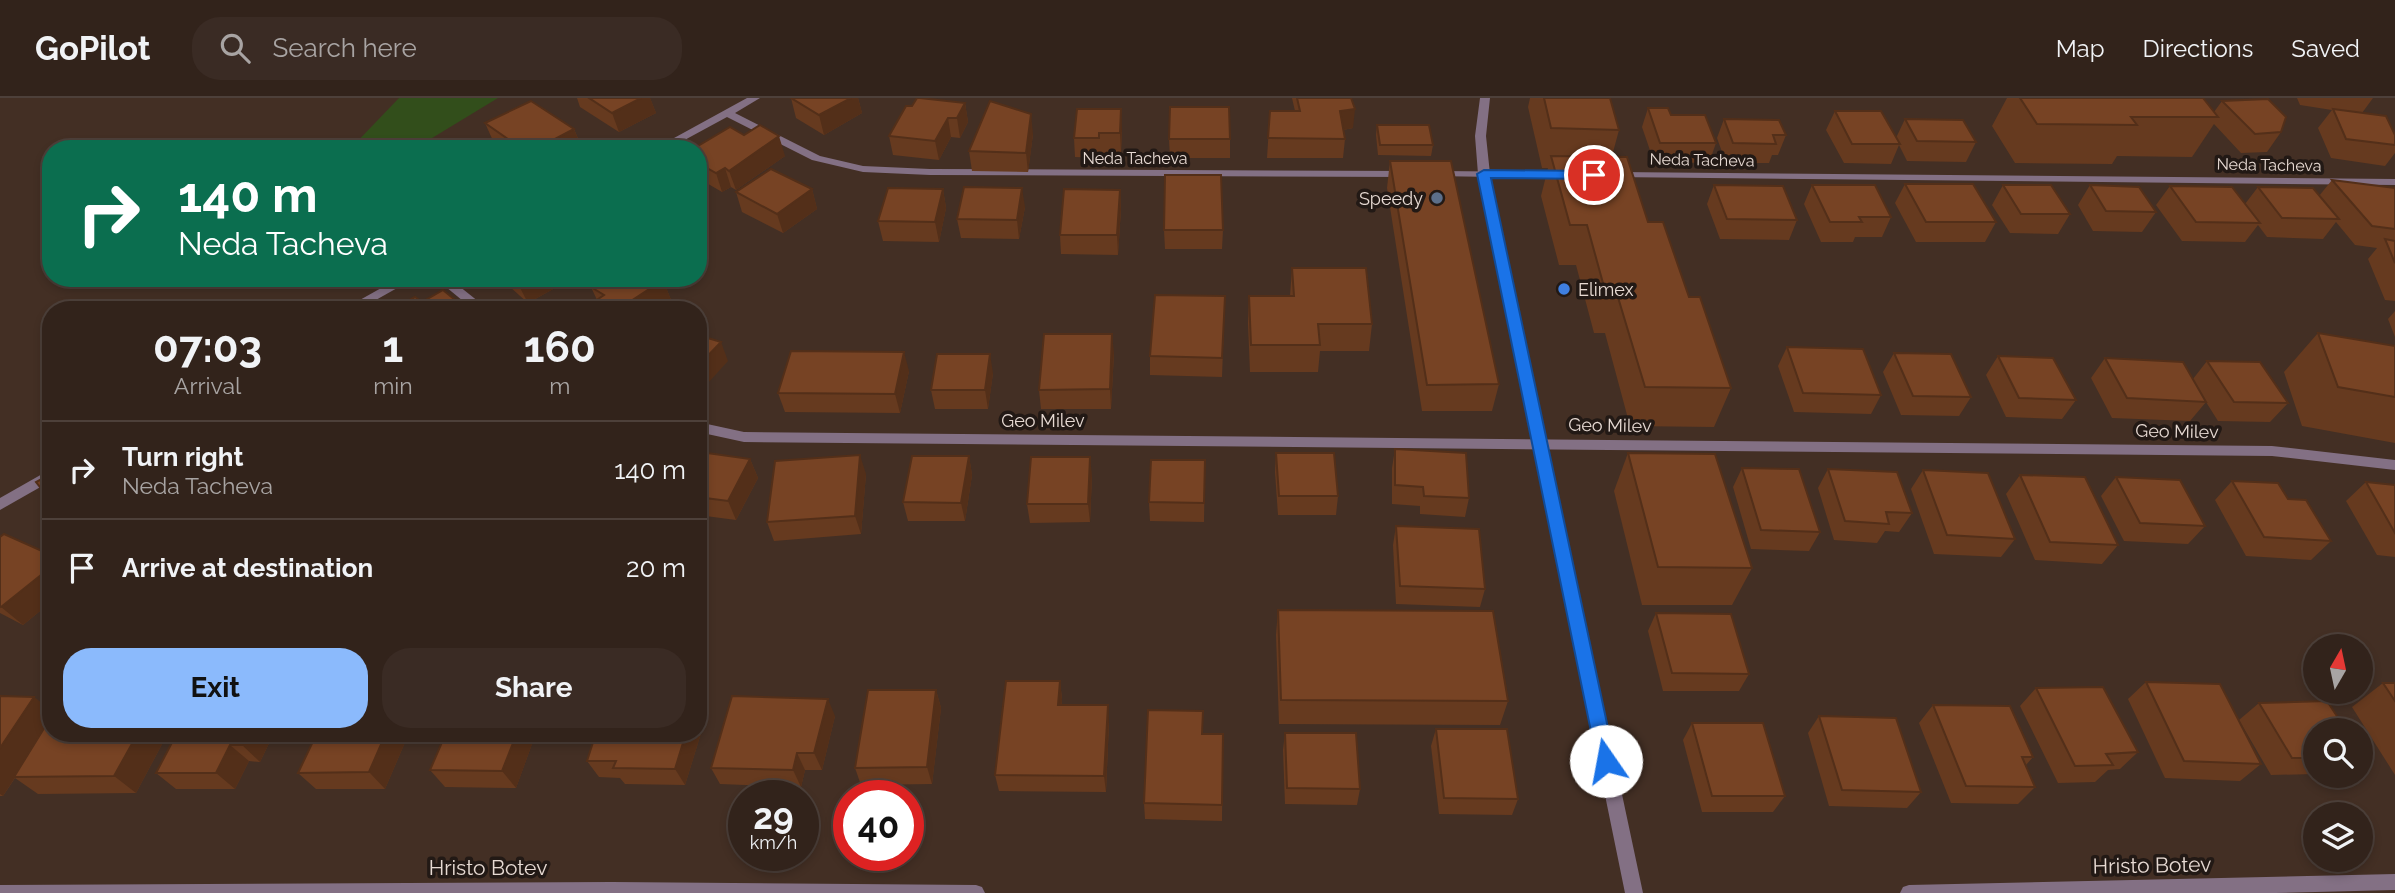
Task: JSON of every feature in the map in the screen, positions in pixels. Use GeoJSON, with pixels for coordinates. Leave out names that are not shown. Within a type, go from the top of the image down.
{"type":"FeatureCollection","features":[{"type":"Feature","properties":{"kind":"street"},"geometry":{"type":"LineString","coordinates":[[676,140],[755,98]]}},
{"type":"Feature","properties":{"kind":"street"},"geometry":{"type":"LineString","coordinates":[[1485,98],[1479,134],[1484,174],[1634,893]]}},
{"type":"Feature","properties":{"kind":"street","name":"Neda Tacheva"},"geometry":{"type":"LineString","coordinates":[[728,113],[816,159],[863,169],[944,173],[1415,174]]}},
{"type":"Feature","properties":{"kind":"street"},"geometry":{"type":"LineString","coordinates":[[1429,174],[1580,175]]}},
{"type":"Feature","properties":{"kind":"street","name":"Neda Tacheva"},"geometry":{"type":"LineString","coordinates":[[1608,175],[2395,182]]}},
{"type":"Feature","properties":{"kind":"street"},"geometry":{"type":"LineString","coordinates":[[365,301],[392,287]]}},
{"type":"Feature","properties":{"kind":"street"},"geometry":{"type":"LineString","coordinates":[[454,287],[471,301]]}},
{"type":"Feature","properties":{"kind":"street","name":"Geo Milev"},"geometry":{"type":"LineString","coordinates":[[707,430],[744,437],[2272,451],[2395,465]]}},
{"type":"Feature","properties":{"kind":"street"},"geometry":{"type":"LineString","coordinates":[[0,505],[42,479]]}},
{"type":"Feature","properties":{"kind":"street","name":"Hristo Botev"},"geometry":{"type":"LineString","coordinates":[[1909,893],[2395,882]]}},
{"type":"Feature","properties":{"kind":"street","name":"Hristo Botev"},"geometry":{"type":"LineString","coordinates":[[0,893],[612,890],[976,893]]}},
{"type":"Feature","properties":{"kind":"green space"},"geometry":{"type":"Polygon","coordinates":[[[399,98],[498,98],[429,140],[359,140],[399,98]]]}},
{"type":"Feature","properties":{"kind":"building"},"geometry":{"type":"Polygon","coordinates":[[[589,98],[641,98],[612,113],[589,98]]]}},
{"type":"Feature","properties":{"kind":"building"},"geometry":{"type":"Polygon","coordinates":[[[791,98],[851,98],[819,115],[791,98]]]}},
{"type":"Feature","properties":{"kind":"building"},"geometry":{"type":"Polygon","coordinates":[[[917,98],[965,103],[957,118],[948,118],[935,141],[889,136],[906,106],[912,106],[917,98]]]}},
{"type":"Feature","properties":{"kind":"building"},"geometry":{"type":"Polygon","coordinates":[[[1297,98],[1351,98],[1355,109],[1340,111],[1345,139],[1268,138],[1270,111],[1300,111],[1297,98]]]}},
{"type":"Feature","properties":{"kind":"building"},"geometry":{"type":"Polygon","coordinates":[[[1544,98],[1610,98],[1619,130],[1551,128],[1544,98]]]}},
{"type":"Feature","properties":{"kind":"building"},"geometry":{"type":"Polygon","coordinates":[[[2020,98],[2203,98],[2218,117],[2131,117],[2137,125],[2037,124],[2020,98]]]}},
{"type":"Feature","properties":{"kind":"building"},"geometry":{"type":"Polygon","coordinates":[[[2268,99],[2286,117],[2281,132],[2255,134],[2222,101],[2268,99]]]}},
{"type":"Feature","properties":{"kind":"building"},"geometry":{"type":"Polygon","coordinates":[[[531,101],[574,129],[553,140],[509,140],[485,123],[531,101]]]}},
{"type":"Feature","properties":{"kind":"building"},"geometry":{"type":"Polygon","coordinates":[[[990,101],[1031,114],[1026,153],[969,151],[990,101]]]}},
{"type":"Feature","properties":{"kind":"building"},"geometry":{"type":"Polygon","coordinates":[[[1170,107],[1229,107],[1230,139],[1169,139],[1170,107]]]}},
{"type":"Feature","properties":{"kind":"building"},"geometry":{"type":"Polygon","coordinates":[[[1648,108],[1668,108],[1671,115],[1705,115],[1716,143],[1660,143],[1648,108]]]}},
{"type":"Feature","properties":{"kind":"building"},"geometry":{"type":"Polygon","coordinates":[[[1077,109],[1121,109],[1120,133],[1099,133],[1099,138],[1074,138],[1077,109]]]}},
{"type":"Feature","properties":{"kind":"building"},"geometry":{"type":"Polygon","coordinates":[[[2333,109],[2386,116],[2395,135],[2395,145],[2346,139],[2333,109]]]}},
{"type":"Feature","properties":{"kind":"building"},"geometry":{"type":"Polygon","coordinates":[[[1835,111],[1881,111],[1900,144],[1852,144],[1835,111]]]}},
{"type":"Feature","properties":{"kind":"building"},"geometry":{"type":"Polygon","coordinates":[[[1724,119],[1779,120],[1786,135],[1773,135],[1776,144],[1733,143],[1724,119]]]}},
{"type":"Feature","properties":{"kind":"building"},"geometry":{"type":"Polygon","coordinates":[[[1905,119],[1963,120],[1976,142],[1917,141],[1905,119]]]}},
{"type":"Feature","properties":{"kind":"building"},"geometry":{"type":"Polygon","coordinates":[[[760,125],[779,136],[729,171],[725,168],[716,173],[707,168],[707,141],[730,127],[744,135],[760,125]]]}},
{"type":"Feature","properties":{"kind":"building"},"geometry":{"type":"Polygon","coordinates":[[[1377,125],[1429,125],[1433,145],[1380,145],[1377,125]]]}},
{"type":"Feature","properties":{"kind":"building"},"geometry":{"type":"Polygon","coordinates":[[[1551,156],[1627,157],[1648,222],[1663,222],[1689,297],[1700,297],[1731,388],[1645,387],[1617,294],[1606,294],[1587,225],[1570,225],[1551,156]]]}},
{"type":"Feature","properties":{"kind":"building"},"geometry":{"type":"Polygon","coordinates":[[[1390,161],[1451,161],[1499,384],[1427,385],[1390,161]]]}},
{"type":"Feature","properties":{"kind":"building"},"geometry":{"type":"Polygon","coordinates":[[[771,169],[812,189],[777,214],[736,192],[771,169]]]}},
{"type":"Feature","properties":{"kind":"building"},"geometry":{"type":"Polygon","coordinates":[[[1165,175],[1221,175],[1223,230],[1164,230],[1165,175]]]}},
{"type":"Feature","properties":{"kind":"building"},"geometry":{"type":"Polygon","coordinates":[[[2332,180],[2395,188],[2395,229],[2372,226],[2332,180]]]}},
{"type":"Feature","properties":{"kind":"building"},"geometry":{"type":"Polygon","coordinates":[[[1905,184],[1973,184],[1996,222],[1926,222],[1905,184]]]}},
{"type":"Feature","properties":{"kind":"building"},"geometry":{"type":"Polygon","coordinates":[[[1714,185],[1783,186],[1797,220],[1727,219],[1714,185]]]}},
{"type":"Feature","properties":{"kind":"building"},"geometry":{"type":"Polygon","coordinates":[[[1812,185],[1875,185],[1891,217],[1859,217],[1862,222],[1830,222],[1812,185]]]}},
{"type":"Feature","properties":{"kind":"building"},"geometry":{"type":"Polygon","coordinates":[[[2003,185],[2051,185],[2070,214],[2021,214],[2003,185]]]}},
{"type":"Feature","properties":{"kind":"building"},"geometry":{"type":"Polygon","coordinates":[[[2090,185],[2139,187],[2156,212],[2106,211],[2090,185]]]}},
{"type":"Feature","properties":{"kind":"building"},"geometry":{"type":"Polygon","coordinates":[[[2170,186],[2232,187],[2260,223],[2196,222],[2170,186]]]}},
{"type":"Feature","properties":{"kind":"building"},"geometry":{"type":"Polygon","coordinates":[[[964,187],[1022,188],[1017,220],[957,219],[964,187]]]}},
{"type":"Feature","properties":{"kind":"building"},"geometry":{"type":"Polygon","coordinates":[[[2258,187],[2313,188],[2339,219],[2282,218],[2258,187]]]}},
{"type":"Feature","properties":{"kind":"building"},"geometry":{"type":"Polygon","coordinates":[[[888,188],[943,189],[935,222],[878,221],[888,188]]]}},
{"type":"Feature","properties":{"kind":"building"},"geometry":{"type":"Polygon","coordinates":[[[1064,189],[1120,190],[1117,235],[1060,235],[1064,189]]]}},
{"type":"Feature","properties":{"kind":"building"},"geometry":{"type":"Polygon","coordinates":[[[2385,239],[2395,241],[2395,263],[2385,239]]]}},
{"type":"Feature","properties":{"kind":"building"},"geometry":{"type":"Polygon","coordinates":[[[1292,268],[1366,268],[1372,324],[1318,324],[1320,345],[1251,345],[1249,296],[1294,296],[1292,268]]]}},
{"type":"Feature","properties":{"kind":"building"},"geometry":{"type":"Polygon","coordinates":[[[591,287],[652,287],[634,299],[637,301],[595,301],[604,295],[591,287]]]}},
{"type":"Feature","properties":{"kind":"building"},"geometry":{"type":"Polygon","coordinates":[[[443,290],[456,301],[424,301],[443,290]]]}},
{"type":"Feature","properties":{"kind":"building"},"geometry":{"type":"Polygon","coordinates":[[[1155,295],[1225,296],[1222,358],[1150,356],[1155,295]]]}},
{"type":"Feature","properties":{"kind":"building"},"geometry":{"type":"Polygon","coordinates":[[[2318,333],[2395,346],[2395,397],[2338,387],[2318,333]]]}},
{"type":"Feature","properties":{"kind":"building"},"geometry":{"type":"Polygon","coordinates":[[[1044,334],[1112,334],[1110,389],[1039,390],[1044,334]]]}},
{"type":"Feature","properties":{"kind":"building"},"geometry":{"type":"Polygon","coordinates":[[[707,338],[721,342],[707,357],[707,338]]]}},
{"type":"Feature","properties":{"kind":"building"},"geometry":{"type":"Polygon","coordinates":[[[1787,347],[1863,349],[1881,395],[1803,393],[1787,347]]]}},
{"type":"Feature","properties":{"kind":"building"},"geometry":{"type":"Polygon","coordinates":[[[791,351],[904,352],[895,394],[778,393],[791,351]]]}},
{"type":"Feature","properties":{"kind":"building"},"geometry":{"type":"Polygon","coordinates":[[[1894,353],[1951,354],[1971,397],[1913,396],[1894,353]]]}},
{"type":"Feature","properties":{"kind":"building"},"geometry":{"type":"Polygon","coordinates":[[[937,354],[990,354],[985,390],[931,390],[937,354]]]}},
{"type":"Feature","properties":{"kind":"building"},"geometry":{"type":"Polygon","coordinates":[[[1998,356],[2053,358],[2076,400],[2019,398],[1998,356]]]}},
{"type":"Feature","properties":{"kind":"building"},"geometry":{"type":"Polygon","coordinates":[[[2105,358],[2183,362],[2206,402],[2127,398],[2105,358]]]}},
{"type":"Feature","properties":{"kind":"building"},"geometry":{"type":"Polygon","coordinates":[[[2207,361],[2260,362],[2288,403],[2234,402],[2207,361]]]}},
{"type":"Feature","properties":{"kind":"building"},"geometry":{"type":"Polygon","coordinates":[[[1395,449],[1466,453],[1469,498],[1424,496],[1423,487],[1395,485],[1395,449]]]}},
{"type":"Feature","properties":{"kind":"building"},"geometry":{"type":"Polygon","coordinates":[[[707,453],[750,459],[728,501],[707,498],[707,453]]]}},
{"type":"Feature","properties":{"kind":"building"},"geometry":{"type":"Polygon","coordinates":[[[1276,453],[1334,453],[1338,496],[1279,496],[1276,453]]]}},
{"type":"Feature","properties":{"kind":"building"},"geometry":{"type":"Polygon","coordinates":[[[1628,453],[1715,454],[1752,568],[1658,567],[1628,453]]]}},
{"type":"Feature","properties":{"kind":"building"},"geometry":{"type":"Polygon","coordinates":[[[860,455],[855,516],[767,522],[775,461],[860,455]]]}},
{"type":"Feature","properties":{"kind":"building"},"geometry":{"type":"Polygon","coordinates":[[[912,456],[969,456],[961,503],[903,502],[912,456]]]}},
{"type":"Feature","properties":{"kind":"building"},"geometry":{"type":"Polygon","coordinates":[[[1031,457],[1090,457],[1088,504],[1027,504],[1031,457]]]}},
{"type":"Feature","properties":{"kind":"building"},"geometry":{"type":"Polygon","coordinates":[[[1151,460],[1205,460],[1204,503],[1149,502],[1151,460]]]}},
{"type":"Feature","properties":{"kind":"building"},"geometry":{"type":"Polygon","coordinates":[[[1742,468],[1799,469],[1820,532],[1761,530],[1742,468]]]}},
{"type":"Feature","properties":{"kind":"building"},"geometry":{"type":"Polygon","coordinates":[[[1828,469],[1897,472],[1912,513],[1886,512],[1889,524],[1845,521],[1828,469]]]}},
{"type":"Feature","properties":{"kind":"building"},"geometry":{"type":"Polygon","coordinates":[[[1923,470],[1988,473],[2015,539],[1947,535],[1923,470]]]}},
{"type":"Feature","properties":{"kind":"building"},"geometry":{"type":"Polygon","coordinates":[[[2020,475],[2085,477],[2118,545],[2050,542],[2020,475]]]}},
{"type":"Feature","properties":{"kind":"building"},"geometry":{"type":"Polygon","coordinates":[[[2116,477],[2180,480],[2205,526],[2140,523],[2116,477]]]}},
{"type":"Feature","properties":{"kind":"building"},"geometry":{"type":"Polygon","coordinates":[[[42,479],[42,490],[36,482],[42,479]]]}},
{"type":"Feature","properties":{"kind":"building"},"geometry":{"type":"Polygon","coordinates":[[[2232,481],[2278,483],[2288,499],[2306,500],[2331,541],[2264,537],[2232,481]]]}},
{"type":"Feature","properties":{"kind":"building"},"geometry":{"type":"Polygon","coordinates":[[[2366,482],[2395,485],[2395,533],[2366,482]]]}},
{"type":"Feature","properties":{"kind":"building"},"geometry":{"type":"Polygon","coordinates":[[[1396,526],[1479,529],[1485,589],[1400,586],[1396,526]]]}},
{"type":"Feature","properties":{"kind":"building"},"geometry":{"type":"Polygon","coordinates":[[[4,534],[42,551],[42,574],[1,607],[0,606],[0,537],[4,534]]]}},
{"type":"Feature","properties":{"kind":"building"},"geometry":{"type":"Polygon","coordinates":[[[1278,610],[1493,611],[1508,701],[1281,700],[1278,610]]]}},
{"type":"Feature","properties":{"kind":"building"},"geometry":{"type":"Polygon","coordinates":[[[1656,613],[1731,614],[1749,674],[1672,673],[1656,613]]]}},
{"type":"Feature","properties":{"kind":"building"},"geometry":{"type":"Polygon","coordinates":[[[1006,681],[1060,681],[1058,705],[1108,705],[1104,776],[995,775],[1006,681]]]}},
{"type":"Feature","properties":{"kind":"building"},"geometry":{"type":"Polygon","coordinates":[[[2146,682],[2220,684],[2261,764],[2184,761],[2146,682]]]}},
{"type":"Feature","properties":{"kind":"building"},"geometry":{"type":"Polygon","coordinates":[[[2383,683],[2395,683],[2395,701],[2383,683]]]}},
{"type":"Feature","properties":{"kind":"building"},"geometry":{"type":"Polygon","coordinates":[[[2103,687],[2138,752],[2106,754],[2113,765],[2075,766],[2036,688],[2103,687]]]}},
{"type":"Feature","properties":{"kind":"building"},"geometry":{"type":"Polygon","coordinates":[[[868,690],[936,690],[927,767],[855,768],[868,690]]]}},
{"type":"Feature","properties":{"kind":"building"},"geometry":{"type":"Polygon","coordinates":[[[0,696],[34,697],[0,748],[0,696]]]}},
{"type":"Feature","properties":{"kind":"building"},"geometry":{"type":"Polygon","coordinates":[[[732,696],[828,699],[814,753],[797,753],[793,770],[711,768],[732,696]]]}},
{"type":"Feature","properties":{"kind":"building"},"geometry":{"type":"Polygon","coordinates":[[[2259,703],[2329,704],[2338,718],[2303,718],[2303,758],[2292,758],[2259,703]]]}},
{"type":"Feature","properties":{"kind":"building"},"geometry":{"type":"Polygon","coordinates":[[[1933,705],[2010,706],[2033,757],[2022,757],[2035,787],[1966,786],[1933,705]]]}},
{"type":"Feature","properties":{"kind":"building"},"geometry":{"type":"Polygon","coordinates":[[[1148,710],[1203,711],[1202,734],[1223,734],[1222,805],[1144,803],[1148,710]]]}},
{"type":"Feature","properties":{"kind":"building"},"geometry":{"type":"Polygon","coordinates":[[[1819,716],[1896,718],[1921,792],[1842,790],[1819,716]]]}},
{"type":"Feature","properties":{"kind":"building"},"geometry":{"type":"Polygon","coordinates":[[[1692,723],[1763,723],[1785,796],[1712,796],[1692,723]]]}},
{"type":"Feature","properties":{"kind":"building"},"geometry":{"type":"Polygon","coordinates":[[[1436,729],[1507,729],[1518,799],[1444,798],[1436,729]]]}},
{"type":"Feature","properties":{"kind":"building"},"geometry":{"type":"Polygon","coordinates":[[[42,732],[42,742],[133,742],[114,776],[14,777],[42,732]]]}},
{"type":"Feature","properties":{"kind":"building"},"geometry":{"type":"Polygon","coordinates":[[[1285,733],[1356,733],[1360,789],[1287,788],[1285,733]]]}},
{"type":"Feature","properties":{"kind":"building"},"geometry":{"type":"Polygon","coordinates":[[[172,742],[243,742],[242,745],[230,745],[216,773],[156,773],[172,742]]]}},
{"type":"Feature","properties":{"kind":"building"},"geometry":{"type":"Polygon","coordinates":[[[313,742],[382,742],[369,772],[298,773],[313,742]]]}},
{"type":"Feature","properties":{"kind":"building"},"geometry":{"type":"Polygon","coordinates":[[[442,742],[513,742],[502,771],[430,770],[442,742]]]}},
{"type":"Feature","properties":{"kind":"building"},"geometry":{"type":"Polygon","coordinates":[[[593,742],[683,742],[675,769],[613,768],[616,761],[587,761],[593,742]]]}},
{"type":"Feature","properties":{"kind":"place","name":"Speedy"},"geometry":{"type":"Point","coordinates":[1437,198]}},
{"type":"Feature","properties":{"kind":"place","name":"Elimex"},"geometry":{"type":"Point","coordinates":[1564,289]}},
{"type":"Feature","properties":{"kind":"route"},"geometry":{"type":"LineString","coordinates":[[1594,175],[1484,174],[1606,761]]}}]}
